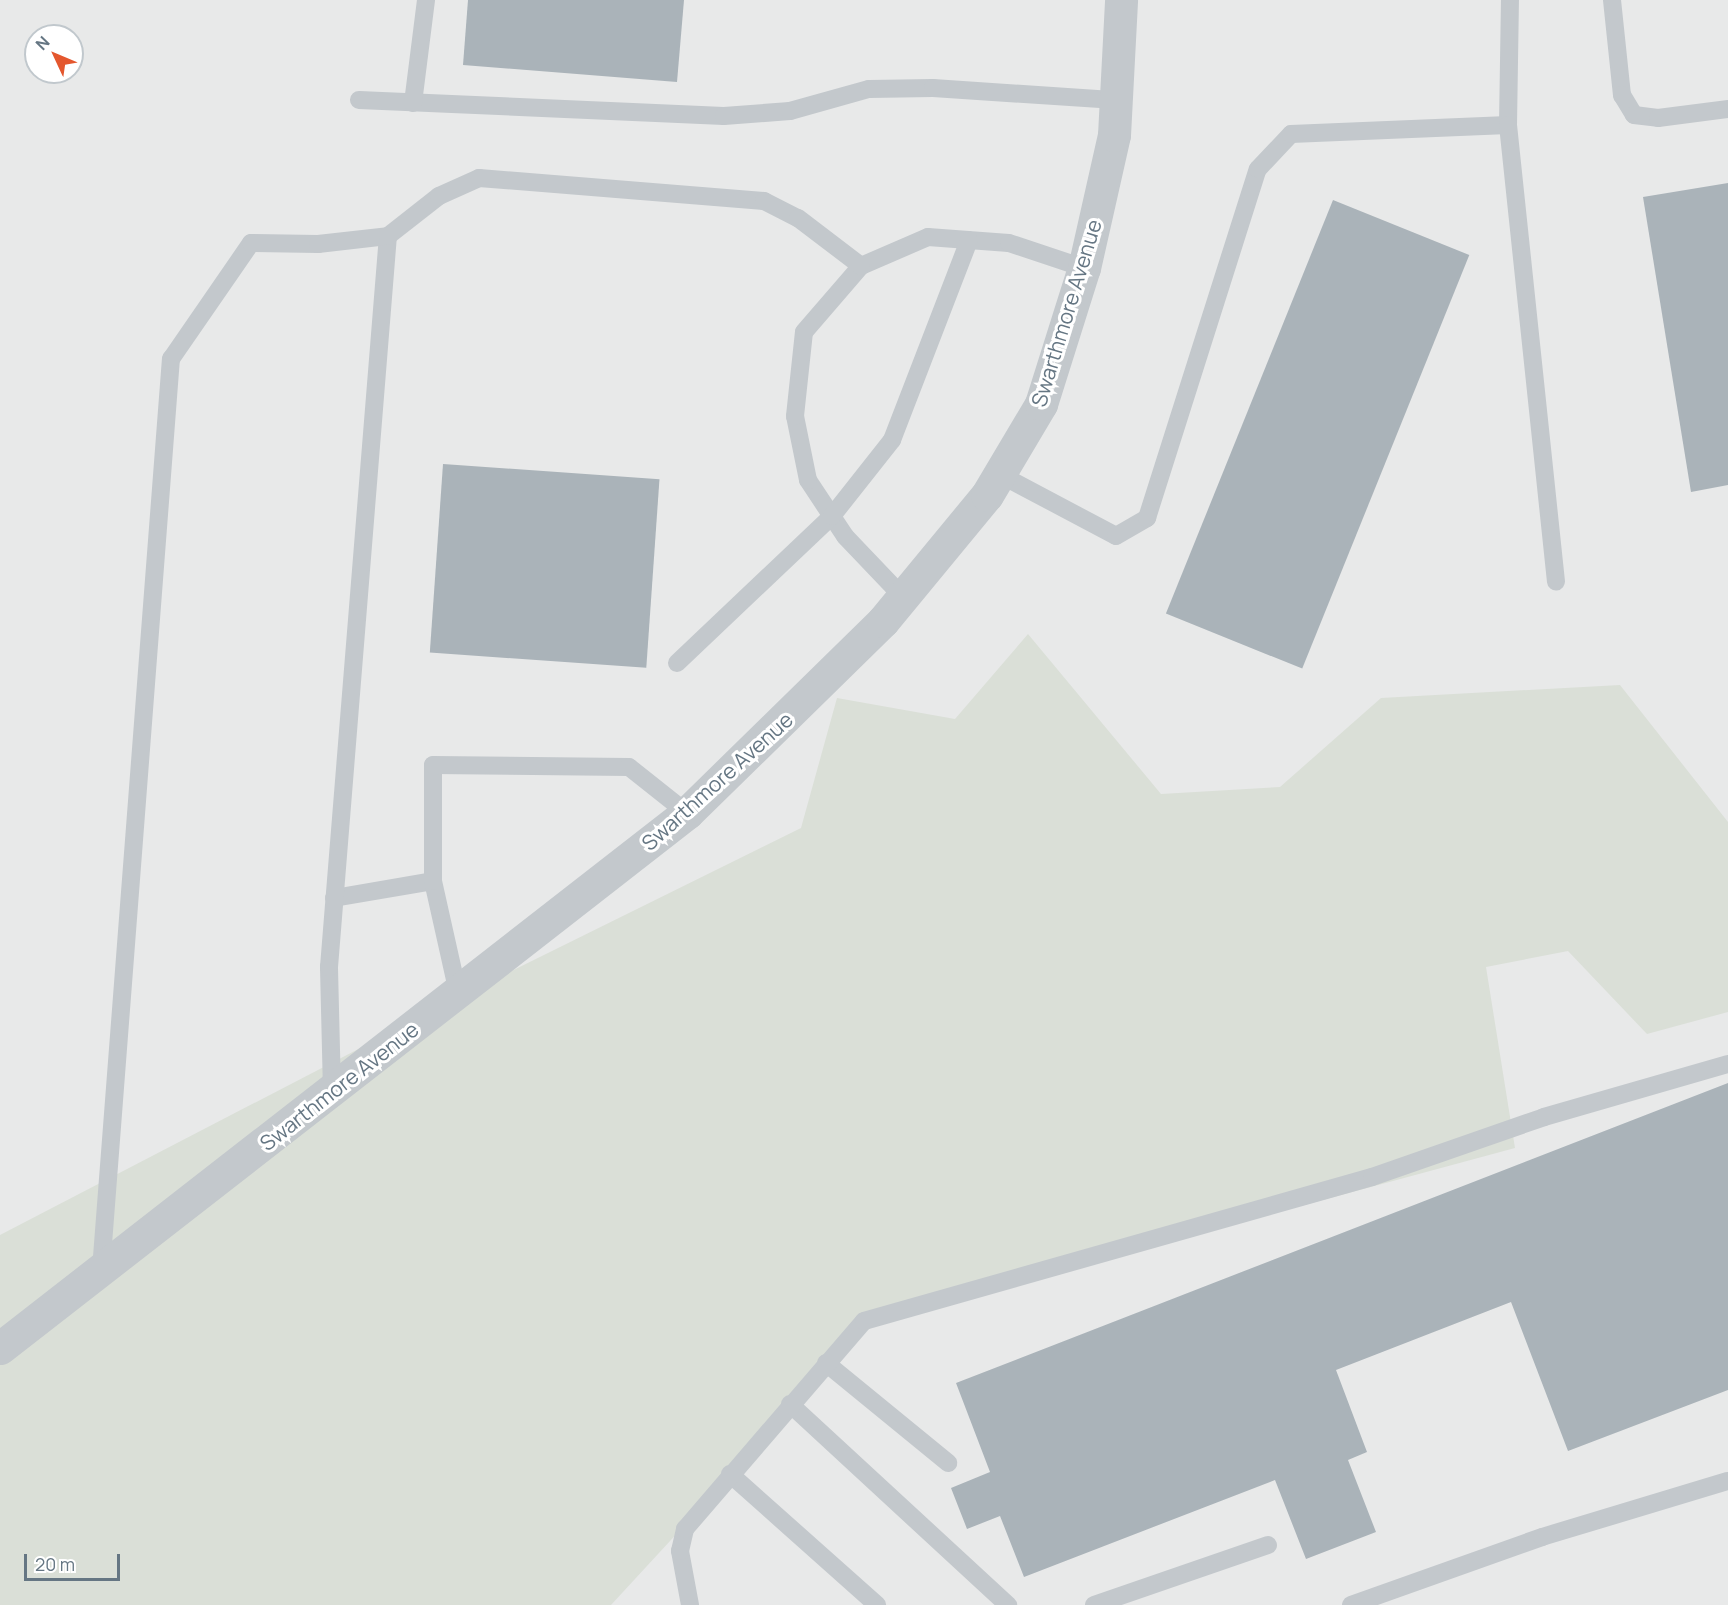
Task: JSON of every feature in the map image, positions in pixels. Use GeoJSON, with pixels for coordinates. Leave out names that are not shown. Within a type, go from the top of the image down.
{"type":"FeatureCollection","features":[{"type":"Feature","properties":{"kind":"street","name":"Swarthmore Avenue"},"geometry":{"type":"LineString","coordinates":[[0,1348],[687,813],[800,707],[903,597],[999,474],[1041,404],[1084,268],[1114,135],[1121,0]]}},
{"type":"Feature","properties":{"kind":"lane"},"geometry":{"type":"LineString","coordinates":[[413,103],[426,0]]}},
{"type":"Feature","properties":{"kind":"lane"},"geometry":{"type":"LineString","coordinates":[[1510,0],[1508,125],[1556,581]]}},
{"type":"Feature","properties":{"kind":"lane"},"geometry":{"type":"LineString","coordinates":[[1612,0],[1622,96],[1634,115],[1658,118],[1728,109]]}},
{"type":"Feature","properties":{"kind":"lane"},"geometry":{"type":"LineString","coordinates":[[359,100],[724,116],[790,111],[868,89],[933,88],[1116,100]]}},
{"type":"Feature","properties":{"kind":"lane"},"geometry":{"type":"LineString","coordinates":[[999,474],[1116,536],[1147,518],[1258,169],[1291,134],[1508,125]]}},
{"type":"Feature","properties":{"kind":"lane"},"geometry":{"type":"LineString","coordinates":[[101,1270],[171,359],[251,243],[318,244],[388,236],[439,196],[478,177],[764,201],[798,218],[861,266]]}},
{"type":"Feature","properties":{"kind":"lane"},"geometry":{"type":"LineString","coordinates":[[332,1091],[329,967],[388,236]]}},
{"type":"Feature","properties":{"kind":"lane"},"geometry":{"type":"LineString","coordinates":[[903,597],[832,516],[808,480],[795,416],[804,332],[861,266],[928,237],[1009,243],[1084,268]]}},
{"type":"Feature","properties":{"kind":"lane"},"geometry":{"type":"LineString","coordinates":[[677,663],[832,516],[892,440],[969,240]]}},
{"type":"Feature","properties":{"kind":"lane"},"geometry":{"type":"LineString","coordinates":[[458,993],[433,881],[433,765],[629,767],[687,813]]}},
{"type":"Feature","properties":{"kind":"lane"},"geometry":{"type":"LineString","coordinates":[[334,898],[433,881]]}},
{"type":"Feature","properties":{"kind":"lane"},"geometry":{"type":"LineString","coordinates":[[690,1605],[680,1551],[685,1529],[790,1404],[864,1321],[1372,1177],[1544,1117],[1728,1064]]}},
{"type":"Feature","properties":{"kind":"lane"},"geometry":{"type":"LineString","coordinates":[[826,1363],[948,1463]]}},
{"type":"Feature","properties":{"kind":"lane"},"geometry":{"type":"LineString","coordinates":[[790,1404],[1008,1605]]}},
{"type":"Feature","properties":{"kind":"lane"},"geometry":{"type":"LineString","coordinates":[[730,1474],[876,1605]]}},
{"type":"Feature","properties":{"kind":"lane"},"geometry":{"type":"LineString","coordinates":[[1350,1605],[1542,1537],[1728,1480]]}},
{"type":"Feature","properties":{"kind":"lane"},"geometry":{"type":"LineString","coordinates":[[1094,1605],[1268,1545]]}},
{"type":"Feature","properties":{"kind":"shaded area"},"geometry":{"type":"Polygon","coordinates":[[[0,0],[1728,0],[1728,1605],[0,1605],[0,0]]]}},
{"type":"Feature","properties":{"kind":"shaded area"},"geometry":{"type":"Polygon","coordinates":[[[1028,634],[1161,794],[1280,787],[1381,698],[1620,685],[1728,822],[1728,1012],[1647,1034],[1568,951],[1486,967],[1515,1148],[872,1322],[611,1605],[0,1605],[0,1235],[445,1004],[801,828],[837,698],[955,719],[1028,634]]]}},
{"type":"Feature","properties":{"kind":"building"},"geometry":{"type":"Polygon","coordinates":[[[468,0],[684,0],[677,82],[463,65],[468,0]]]}},
{"type":"Feature","properties":{"kind":"building"},"geometry":{"type":"Polygon","coordinates":[[[1728,183],[1728,485],[1691,492],[1643,197],[1728,183]]]}},
{"type":"Feature","properties":{"kind":"building"},"geometry":{"type":"Polygon","coordinates":[[[1333,200],[1469,255],[1302,669],[1166,614],[1333,200]]]}},
{"type":"Feature","properties":{"kind":"building"},"geometry":{"type":"Polygon","coordinates":[[[443,464],[659,479],[646,668],[430,653],[443,464]]]}},
{"type":"Feature","properties":{"kind":"building"},"geometry":{"type":"Polygon","coordinates":[[[1728,1083],[1728,1390],[1568,1451],[1511,1302],[1336,1370],[1367,1452],[1348,1460],[1376,1532],[1306,1559],[1275,1480],[1024,1577],[1000,1516],[967,1529],[951,1488],[990,1472],[956,1383],[1728,1083]]]}}]}
